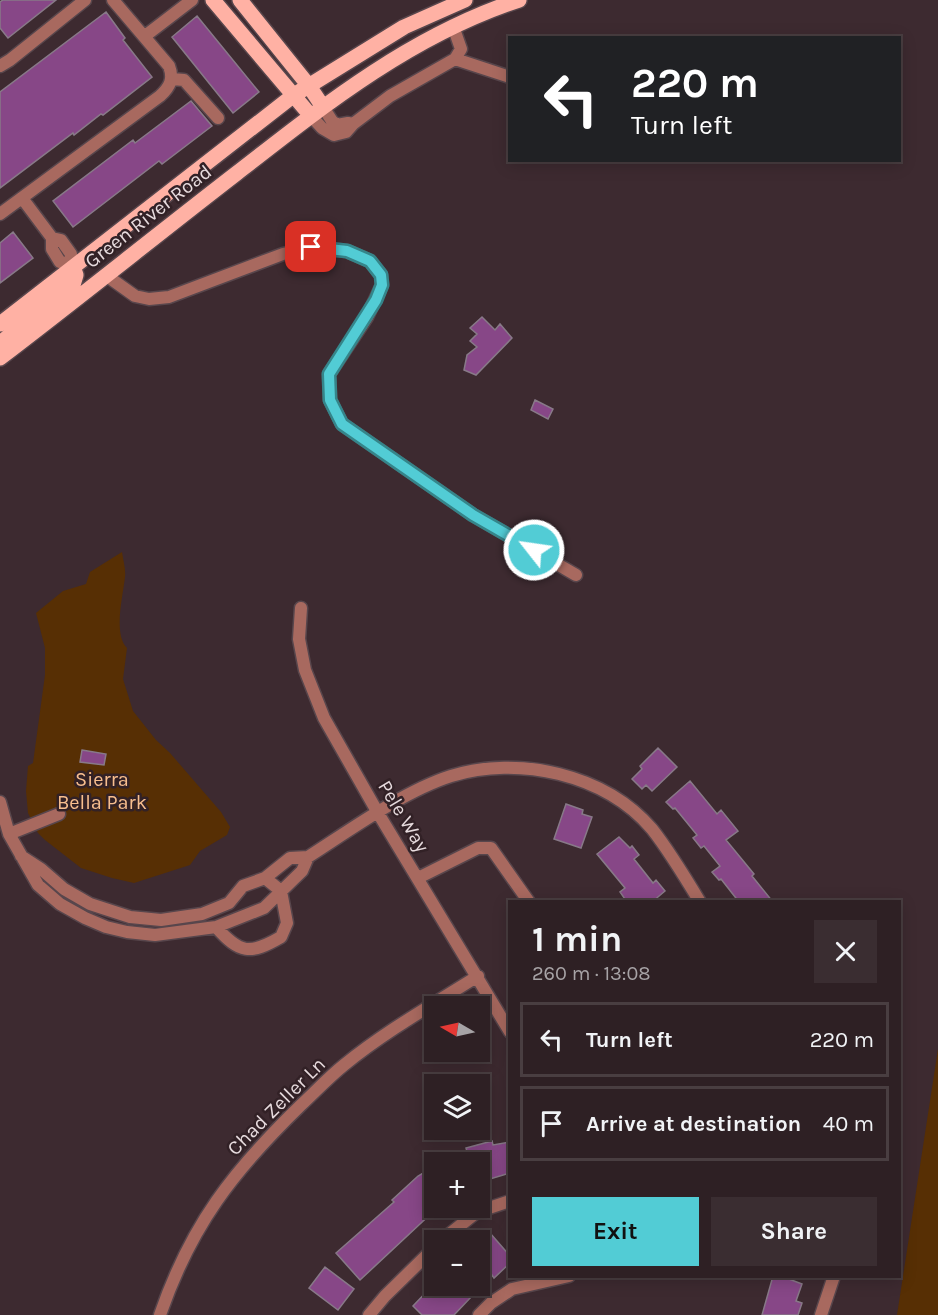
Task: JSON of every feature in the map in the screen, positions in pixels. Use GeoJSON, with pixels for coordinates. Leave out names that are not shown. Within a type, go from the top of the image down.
{"type":"FeatureCollection","features":[{"type":"Feature","properties":{"kind":"main road"},"geometry":{"type":"LineString","coordinates":[[213,0],[294,95],[317,112]]}},
{"type":"Feature","properties":{"kind":"main road"},"geometry":{"type":"LineString","coordinates":[[240,0],[309,86],[317,112]]}},
{"type":"Feature","properties":{"kind":"main road","name":"Green River Road"},"geometry":{"type":"LineString","coordinates":[[0,324],[294,95],[404,27],[465,0]]}},
{"type":"Feature","properties":{"kind":"main road","name":"Green River Road"},"geometry":{"type":"LineString","coordinates":[[0,357],[317,112],[404,52],[453,26],[519,0]]}},
{"type":"Feature","properties":{"kind":"main road"},"geometry":{"type":"LineString","coordinates":[[0,343],[73,285],[76,275],[72,266]]}},
{"type":"Feature","properties":{"kind":"street"},"geometry":{"type":"LineString","coordinates":[[0,66],[85,0]]}},
{"type":"Feature","properties":{"kind":"street"},"geometry":{"type":"LineString","coordinates":[[0,214],[167,90],[172,79],[169,66],[113,0]]}},
{"type":"Feature","properties":{"kind":"street"},"geometry":{"type":"LineString","coordinates":[[145,36],[192,0]]}},
{"type":"Feature","properties":{"kind":"street"},"geometry":{"type":"LineString","coordinates":[[317,112],[337,125],[353,124],[390,96],[454,59],[462,49],[453,26]]}},
{"type":"Feature","properties":{"kind":"street"},"geometry":{"type":"LineString","coordinates":[[454,59],[508,77]]}},
{"type":"Feature","properties":{"kind":"street"},"geometry":{"type":"LineString","coordinates":[[172,79],[184,80],[218,118]]}},
{"type":"Feature","properties":{"kind":"street"},"geometry":{"type":"LineString","coordinates":[[22,198],[52,238],[61,240],[71,254],[72,266]]}},
{"type":"Feature","properties":{"kind":"street"},"geometry":{"type":"LineString","coordinates":[[107,276],[135,296],[169,297],[284,254],[311,247],[347,251],[370,261],[381,275],[382,285],[367,316],[329,374],[330,400],[342,424],[473,515],[576,575]]}},
{"type":"Feature","properties":{"kind":"street","name":"Pele Way"},"geometry":{"type":"LineString","coordinates":[[301,608],[299,639],[305,670],[324,718],[378,813],[508,1028]]}},
{"type":"Feature","properties":{"kind":"street"},"geometry":{"type":"LineString","coordinates":[[21,856],[41,869],[64,889],[90,904],[130,917],[161,920],[202,914],[229,903],[243,886],[265,878],[290,858],[308,857],[420,788],[450,776],[482,769],[527,768],[566,775],[599,789],[627,806],[651,828],[676,861],[699,900]]}},
{"type":"Feature","properties":{"kind":"street"},"geometry":{"type":"LineString","coordinates":[[0,802],[9,834],[38,885],[60,904],[106,927],[127,932],[154,935],[216,927],[264,908],[302,872],[308,857]]}},
{"type":"Feature","properties":{"kind":"street"},"geometry":{"type":"LineString","coordinates":[[9,834],[59,814]]}},
{"type":"Feature","properties":{"kind":"street"},"geometry":{"type":"LineString","coordinates":[[418,878],[478,848],[490,848],[528,900]]}},
{"type":"Feature","properties":{"kind":"street"},"geometry":{"type":"LineString","coordinates":[[216,927],[228,941],[244,949],[255,950],[281,937],[287,923],[281,891],[265,878]]}},
{"type":"Feature","properties":{"kind":"street","name":"Chad Zeller Ln"},"geometry":{"type":"LineString","coordinates":[[160,1315],[194,1236],[220,1194],[248,1159],[342,1066],[390,1030],[478,976]]}},
{"type":"Feature","properties":{"kind":"street"},"geometry":{"type":"LineString","coordinates":[[454,1230],[477,1212],[508,1202]]}},
{"type":"Feature","properties":{"kind":"street"},"geometry":{"type":"LineString","coordinates":[[369,1315],[424,1258]]}},
{"type":"Feature","properties":{"kind":"street"},"geometry":{"type":"LineString","coordinates":[[479,1315],[491,1303],[512,1289],[560,1278]]}},
{"type":"Feature","properties":{"kind":"street"},"geometry":{"type":"LineString","coordinates":[[821,1315],[833,1278]]}},
{"type":"Feature","properties":{"kind":"green space","name":"Sierra Bella Park"},"geometry":{"type":"Polygon","coordinates":[[[122,552],[125,574],[120,634],[127,648],[123,679],[133,711],[221,812],[230,827],[227,835],[200,851],[190,865],[134,883],[81,868],[45,840],[38,833],[28,813],[26,791],[28,766],[33,763],[45,675],[45,648],[36,613],[63,591],[86,584],[90,572],[122,552]]]}},
{"type":"Feature","properties":{"kind":"green space"},"geometry":{"type":"Polygon","coordinates":[[[938,1049],[938,1315],[897,1315],[938,1049]]]}},
{"type":"Feature","properties":{"kind":"building"},"geometry":{"type":"Polygon","coordinates":[[[3,0],[56,0],[8,38],[0,28],[0,2],[3,0]]]}},
{"type":"Feature","properties":{"kind":"building"},"geometry":{"type":"Polygon","coordinates":[[[106,12],[125,38],[123,40],[152,77],[0,188],[0,92],[106,12]]]}},
{"type":"Feature","properties":{"kind":"building"},"geometry":{"type":"Polygon","coordinates":[[[197,16],[259,92],[233,113],[172,37],[197,16]]]}},
{"type":"Feature","properties":{"kind":"building"},"geometry":{"type":"Polygon","coordinates":[[[191,101],[212,126],[162,164],[159,161],[73,227],[53,201],[133,140],[135,143],[191,101]]]}},
{"type":"Feature","properties":{"kind":"building"},"geometry":{"type":"Polygon","coordinates":[[[13,232],[33,258],[0,283],[0,243],[13,232]]]}},
{"type":"Feature","properties":{"kind":"building"},"geometry":{"type":"Polygon","coordinates":[[[482,317],[495,330],[500,324],[512,338],[476,375],[464,370],[467,355],[477,347],[470,341],[477,334],[470,328],[482,317]]]}},
{"type":"Feature","properties":{"kind":"building"},"geometry":{"type":"Polygon","coordinates":[[[535,400],[553,409],[548,419],[531,410],[535,400]]]}},
{"type":"Feature","properties":{"kind":"building"},"geometry":{"type":"Polygon","coordinates":[[[658,748],[677,767],[652,791],[646,785],[642,789],[632,779],[642,769],[640,766],[658,748]]]}},
{"type":"Feature","properties":{"kind":"building"},"geometry":{"type":"Polygon","coordinates":[[[82,750],[106,754],[104,765],[80,762],[82,750]]]}},
{"type":"Feature","properties":{"kind":"building"},"geometry":{"type":"Polygon","coordinates":[[[690,781],[717,814],[721,810],[738,831],[726,840],[754,874],[752,876],[771,900],[737,900],[721,879],[719,880],[712,872],[720,866],[704,846],[701,848],[693,838],[697,835],[675,808],[673,809],[666,802],[690,781]]]}},
{"type":"Feature","properties":{"kind":"building"},"geometry":{"type":"Polygon","coordinates":[[[566,804],[583,810],[582,814],[592,817],[581,848],[554,839],[566,804]]]}},
{"type":"Feature","properties":{"kind":"building"},"geometry":{"type":"Polygon","coordinates":[[[619,837],[630,848],[632,846],[639,855],[634,859],[653,883],[656,880],[665,891],[654,900],[626,900],[620,892],[625,888],[597,854],[619,837]]]}},
{"type":"Feature","properties":{"kind":"building"},"geometry":{"type":"Polygon","coordinates":[[[492,1141],[493,1145],[508,1142],[508,1174],[490,1179],[490,1152],[467,1152],[466,1148],[492,1141]]]}},
{"type":"Feature","properties":{"kind":"building"},"geometry":{"type":"Polygon","coordinates":[[[424,1172],[424,1218],[426,1218],[360,1280],[336,1253],[394,1202],[392,1200],[424,1172]]]}},
{"type":"Feature","properties":{"kind":"building"},"geometry":{"type":"Polygon","coordinates":[[[490,1233],[508,1254],[508,1265],[494,1278],[492,1275],[490,1277],[490,1233]]]}},
{"type":"Feature","properties":{"kind":"building"},"geometry":{"type":"Polygon","coordinates":[[[325,1267],[354,1289],[338,1310],[309,1288],[325,1267]]]}},
{"type":"Feature","properties":{"kind":"building"},"geometry":{"type":"Polygon","coordinates":[[[772,1278],[786,1278],[802,1284],[796,1301],[802,1303],[798,1315],[762,1315],[772,1278]]]}},
{"type":"Feature","properties":{"kind":"building"},"geometry":{"type":"Polygon","coordinates":[[[424,1294],[472,1296],[454,1315],[422,1315],[413,1306],[424,1294]]]}},
{"type":"Feature","properties":{"kind":"route"},"geometry":{"type":"LineString","coordinates":[[311,247],[347,251],[370,261],[381,275],[382,285],[376,300],[329,374],[330,400],[342,424],[473,515],[534,550]]}}]}
